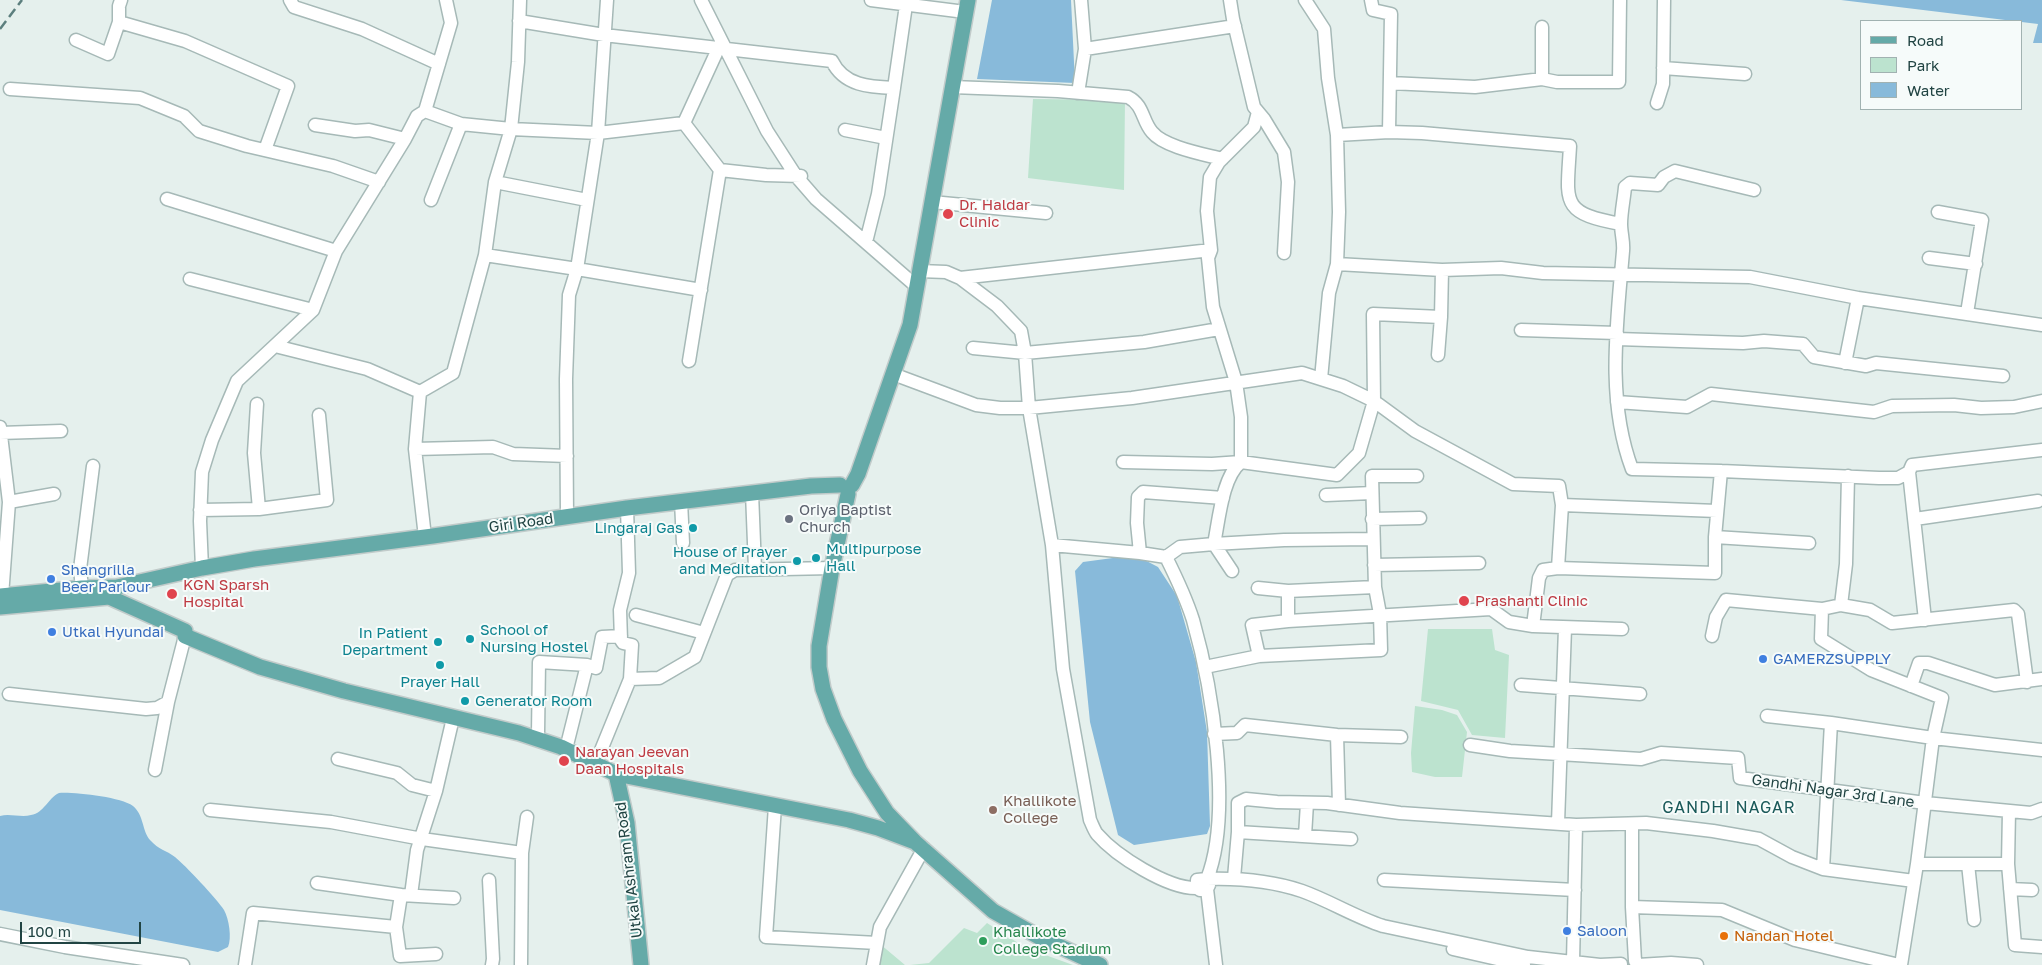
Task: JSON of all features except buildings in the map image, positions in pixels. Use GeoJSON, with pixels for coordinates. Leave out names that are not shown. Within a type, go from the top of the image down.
{"type":"FeatureCollection","features":[{"type":"Feature","properties":{"kind":"main road"},"geometry":{"type":"LineString","coordinates":[[966,6],[910,325],[858,474],[846,488],[819,646],[820,667],[823,688],[834,719],[860,771],[887,813],[994,911],[1038,937],[1100,965]]}},
{"type":"Feature","properties":{"kind":"main road","name":"Giri Road"},"geometry":{"type":"LineString","coordinates":[[113,592],[202,568],[567,516],[811,486],[846,488]]}},
{"type":"Feature","properties":{"kind":"main road"},"geometry":{"type":"LineString","coordinates":[[1,600],[82,588],[113,592],[187,632],[260,667],[344,691],[519,733],[560,747],[605,768],[775,806],[850,820],[878,828],[920,845]]}},
{"type":"Feature","properties":{"kind":"main road"},"geometry":{"type":"LineString","coordinates":[[1,600],[113,592]]}},
{"type":"Feature","properties":{"kind":"main road"},"geometry":{"type":"LineString","coordinates":[[187,632],[260,663],[292,674],[340,680],[538,734],[567,745],[605,768]]}},
{"type":"Feature","properties":{"kind":"main road","name":"Utkal Ashram Road"},"geometry":{"type":"LineString","coordinates":[[605,768],[627,823],[641,965]]}},
{"type":"Feature","properties":{"kind":"main road"},"geometry":{"type":"LineString","coordinates":[[878,828],[887,813]]}},
{"type":"Feature","properties":{"kind":"street"},"geometry":{"type":"LineString","coordinates":[[76,40],[108,54],[119,22],[121,0]]}},
{"type":"Feature","properties":{"kind":"street"},"geometry":{"type":"LineString","coordinates":[[290,0],[294,7],[362,29],[439,64]]}},
{"type":"Feature","properties":{"kind":"street"},"geometry":{"type":"LineString","coordinates":[[202,568],[200,510],[202,472],[224,408],[237,381],[313,310],[336,251],[405,139],[417,116],[425,111],[451,24],[446,0]]}},
{"type":"Feature","properties":{"kind":"street"},"geometry":{"type":"LineString","coordinates":[[420,392],[453,373],[485,256],[495,182],[511,129],[518,62],[520,0]]}},
{"type":"Feature","properties":{"kind":"street"},"geometry":{"type":"LineString","coordinates":[[567,516],[566,379],[569,295],[577,269],[598,133],[607,0]]}},
{"type":"Feature","properties":{"kind":"street"},"geometry":{"type":"LineString","coordinates":[[700,0],[726,50],[798,176],[816,199],[917,279]]}},
{"type":"Feature","properties":{"kind":"street"},"geometry":{"type":"LineString","coordinates":[[707,0],[726,50]]}},
{"type":"Feature","properties":{"kind":"street"},"geometry":{"type":"LineString","coordinates":[[871,0],[906,5],[966,6]]}},
{"type":"Feature","properties":{"kind":"street"},"geometry":{"type":"LineString","coordinates":[[1078,93],[1085,49],[1081,0]]}},
{"type":"Feature","properties":{"kind":"street"},"geometry":{"type":"LineString","coordinates":[[1230,0],[1254,107],[1284,152],[1288,182],[1284,253]]}},
{"type":"Feature","properties":{"kind":"street"},"geometry":{"type":"LineString","coordinates":[[1305,0],[1324,29],[1328,78],[1337,135],[1339,212],[1337,264],[1329,293],[1321,379]]}},
{"type":"Feature","properties":{"kind":"street"},"geometry":{"type":"LineString","coordinates":[[1371,0],[1373,10],[1391,14],[1388,132]]}},
{"type":"Feature","properties":{"kind":"street"},"geometry":{"type":"LineString","coordinates":[[1390,82],[1475,87],[1542,79],[1557,82],[1619,82],[1620,0]]}},
{"type":"Feature","properties":{"kind":"street"},"geometry":{"type":"LineString","coordinates":[[1657,103],[1663,84],[1664,0]]}},
{"type":"Feature","properties":{"kind":"street"},"geometry":{"type":"LineString","coordinates":[[867,238],[878,194],[906,5]]}},
{"type":"Feature","properties":{"kind":"street"},"geometry":{"type":"LineString","coordinates":[[519,21],[604,35],[832,61],[838,72],[854,83],[894,88]]}},
{"type":"Feature","properties":{"kind":"street"},"geometry":{"type":"LineString","coordinates":[[119,22],[185,40],[288,86],[265,150]]}},
{"type":"Feature","properties":{"kind":"street"},"geometry":{"type":"LineString","coordinates":[[1085,49],[1235,26]]}},
{"type":"Feature","properties":{"kind":"street"},"geometry":{"type":"LineString","coordinates":[[1542,27],[1542,79]]}},
{"type":"Feature","properties":{"kind":"street"},"geometry":{"type":"LineString","coordinates":[[684,123],[726,50]]}},
{"type":"Feature","properties":{"kind":"street"},"geometry":{"type":"LineString","coordinates":[[1663,68],[1745,74]]}},
{"type":"Feature","properties":{"kind":"street"},"geometry":{"type":"LineString","coordinates":[[952,87],[1128,97],[1135,101],[1150,131],[1155,136],[1189,150],[1222,159]]}},
{"type":"Feature","properties":{"kind":"street"},"geometry":{"type":"LineString","coordinates":[[10,88],[140,98],[184,116],[199,131],[265,150],[333,166],[378,182]]}},
{"type":"Feature","properties":{"kind":"street"},"geometry":{"type":"LineString","coordinates":[[425,111],[461,124],[511,129],[598,133],[684,123]]}},
{"type":"Feature","properties":{"kind":"street"},"geometry":{"type":"LineString","coordinates":[[1241,462],[1241,417],[1236,382],[1213,307],[1208,258],[1211,250],[1207,211],[1210,177],[1222,159],[1254,127],[1258,112]]}},
{"type":"Feature","properties":{"kind":"street"},"geometry":{"type":"LineString","coordinates":[[684,123],[720,170],[689,361]]}},
{"type":"Feature","properties":{"kind":"street"},"geometry":{"type":"LineString","coordinates":[[431,200],[461,124]]}},
{"type":"Feature","properties":{"kind":"street"},"geometry":{"type":"LineString","coordinates":[[315,125],[355,131],[370,130],[405,139]]}},
{"type":"Feature","properties":{"kind":"street"},"geometry":{"type":"LineString","coordinates":[[845,130],[886,138]]}},
{"type":"Feature","properties":{"kind":"street"},"geometry":{"type":"LineString","coordinates":[[1337,135],[1388,132],[1478,137],[1570,146],[1568,193],[1570,202],[1575,208],[1588,216],[1621,224]]}},
{"type":"Feature","properties":{"kind":"street"},"geometry":{"type":"LineString","coordinates":[[720,170],[798,176],[818,196],[917,279]]}},
{"type":"Feature","properties":{"kind":"street"},"geometry":{"type":"LineString","coordinates":[[1754,190],[1675,171],[1664,177],[1658,185],[1630,182],[1626,186],[1621,224],[1623,249],[1617,336],[1617,402],[1627,454],[1632,469],[1898,478],[1909,472]]}},
{"type":"Feature","properties":{"kind":"street"},"geometry":{"type":"LineString","coordinates":[[495,182],[587,200]]}},
{"type":"Feature","properties":{"kind":"street"},"geometry":{"type":"LineString","coordinates":[[167,198],[336,251]]}},
{"type":"Feature","properties":{"kind":"street"},"geometry":{"type":"LineString","coordinates":[[932,202],[1046,213]]}},
{"type":"Feature","properties":{"kind":"street"},"geometry":{"type":"LineString","coordinates":[[1938,212],[1982,220],[1968,313]]}},
{"type":"Feature","properties":{"kind":"street"},"geometry":{"type":"LineString","coordinates":[[960,278],[1211,250]]}},
{"type":"Feature","properties":{"kind":"street"},"geometry":{"type":"LineString","coordinates":[[485,256],[701,290]]}},
{"type":"Feature","properties":{"kind":"street"},"geometry":{"type":"LineString","coordinates":[[1929,258],[1976,264]]}},
{"type":"Feature","properties":{"kind":"street"},"geometry":{"type":"LineString","coordinates":[[1337,264],[1442,270],[1501,268],[1544,273],[1750,277],[1858,298],[2042,325]]}},
{"type":"Feature","properties":{"kind":"street"},"geometry":{"type":"LineString","coordinates":[[1438,355],[1442,270]]}},
{"type":"Feature","properties":{"kind":"street"},"geometry":{"type":"LineString","coordinates":[[917,279],[946,272],[960,278],[997,306],[1021,331],[1030,408],[1052,545],[1063,669],[1090,820],[1096,833],[1137,866],[1169,884],[1178,886],[1238,884],[1299,899],[1369,930],[1524,965]]}},
{"type":"Feature","properties":{"kind":"street"},"geometry":{"type":"LineString","coordinates":[[190,278],[313,310]]}},
{"type":"Feature","properties":{"kind":"street"},"geometry":{"type":"LineString","coordinates":[[1845,363],[1858,298]]}},
{"type":"Feature","properties":{"kind":"street"},"geometry":{"type":"LineString","coordinates":[[1123,462],[1212,464],[1241,462],[1337,475],[1359,453],[1374,401],[1373,314],[1441,317]]}},
{"type":"Feature","properties":{"kind":"street"},"geometry":{"type":"LineString","coordinates":[[973,348],[1025,354],[1144,342],[1219,329]]}},
{"type":"Feature","properties":{"kind":"street"},"geometry":{"type":"LineString","coordinates":[[1520,330],[1743,343],[1764,341],[1803,344],[1814,357],[1845,363],[1866,366],[1876,363],[2003,376]]}},
{"type":"Feature","properties":{"kind":"street"},"geometry":{"type":"LineString","coordinates":[[275,346],[367,369],[420,392]]}},
{"type":"Feature","properties":{"kind":"street"},"geometry":{"type":"LineString","coordinates":[[893,374],[976,405],[1000,408],[1030,408],[1132,398],[1302,373],[1343,386],[1374,401],[1415,431],[1513,484],[1559,486],[1562,504],[1558,568]]}},
{"type":"Feature","properties":{"kind":"street"},"geometry":{"type":"LineString","coordinates":[[420,392],[415,449],[425,537]]}},
{"type":"Feature","properties":{"kind":"street"},"geometry":{"type":"LineString","coordinates":[[1617,402],[1687,406],[1711,394],[1874,412],[1892,406],[1954,405],[1981,408],[2014,407],[2042,401]]}},
{"type":"Feature","properties":{"kind":"street"},"geometry":{"type":"LineString","coordinates":[[257,404],[254,453],[258,508]]}},
{"type":"Feature","properties":{"kind":"street"},"geometry":{"type":"LineString","coordinates":[[200,510],[258,508],[327,500],[319,414]]}},
{"type":"Feature","properties":{"kind":"street"},"geometry":{"type":"LineString","coordinates":[[0,426],[9,502],[1,600]]}},
{"type":"Feature","properties":{"kind":"street"},"geometry":{"type":"LineString","coordinates":[[0,433],[61,431]]}},
{"type":"Feature","properties":{"kind":"street"},"geometry":{"type":"LineString","coordinates":[[415,449],[493,447],[513,454],[567,456]]}},
{"type":"Feature","properties":{"kind":"street"},"geometry":{"type":"LineString","coordinates":[[1926,620],[1909,472],[1912,465],[2042,450]]}},
{"type":"Feature","properties":{"kind":"street"},"geometry":{"type":"LineString","coordinates":[[1232,571],[1214,544],[1223,498],[1233,468],[1241,462]]}},
{"type":"Feature","properties":{"kind":"street"},"geometry":{"type":"LineString","coordinates":[[82,588],[80,569],[93,466]]}},
{"type":"Feature","properties":{"kind":"street"},"geometry":{"type":"LineString","coordinates":[[1533,626],[1539,578],[1543,570],[1558,568],[1715,573],[1715,536],[1721,471]]}},
{"type":"Feature","properties":{"kind":"street"},"geometry":{"type":"LineString","coordinates":[[1204,667],[1259,656],[1381,650],[1380,614],[1375,587],[1372,476],[1417,476]]}},
{"type":"Feature","properties":{"kind":"street"},"geometry":{"type":"LineString","coordinates":[[1841,605],[1846,564],[1848,476]]}},
{"type":"Feature","properties":{"kind":"street"},"geometry":{"type":"LineString","coordinates":[[1140,553],[1137,523],[1138,497],[1142,492],[1223,498]]}},
{"type":"Feature","properties":{"kind":"street"},"geometry":{"type":"LineString","coordinates":[[752,493],[755,568]]}},
{"type":"Feature","properties":{"kind":"street"},"geometry":{"type":"LineString","coordinates":[[1326,495],[1372,493]]}},
{"type":"Feature","properties":{"kind":"street"},"geometry":{"type":"LineString","coordinates":[[9,502],[54,494]]}},
{"type":"Feature","properties":{"kind":"street"},"geometry":{"type":"LineString","coordinates":[[681,501],[683,543]]}},
{"type":"Feature","properties":{"kind":"street"},"geometry":{"type":"LineString","coordinates":[[1915,519],[2038,501]]}},
{"type":"Feature","properties":{"kind":"street"},"geometry":{"type":"LineString","coordinates":[[1562,504],[1717,511]]}},
{"type":"Feature","properties":{"kind":"street"},"geometry":{"type":"LineString","coordinates":[[605,768],[630,679],[632,645],[623,644],[620,610],[629,573],[626,508]]}},
{"type":"Feature","properties":{"kind":"street"},"geometry":{"type":"LineString","coordinates":[[1372,518],[1420,518]]}},
{"type":"Feature","properties":{"kind":"street"},"geometry":{"type":"LineString","coordinates":[[1715,536],[1809,543]]}},
{"type":"Feature","properties":{"kind":"street"},"geometry":{"type":"LineString","coordinates":[[1052,545],[1166,557],[1180,547],[1214,544],[1284,540],[1373,539]]}},
{"type":"Feature","properties":{"kind":"street"},"geometry":{"type":"LineString","coordinates":[[1166,557],[1184,596],[1204,667],[1220,774],[1217,840],[1203,885],[1210,965]]}},
{"type":"Feature","properties":{"kind":"street"},"geometry":{"type":"LineString","coordinates":[[1374,565],[1479,563]]}},
{"type":"Feature","properties":{"kind":"street"},"geometry":{"type":"LineString","coordinates":[[630,679],[660,678],[676,670],[694,657],[728,575],[735,570],[755,568],[832,568]]}},
{"type":"Feature","properties":{"kind":"street"},"geometry":{"type":"LineString","coordinates":[[1258,588],[1288,591],[1375,587]]}},
{"type":"Feature","properties":{"kind":"street"},"geometry":{"type":"LineString","coordinates":[[1288,591],[1288,621]]}},
{"type":"Feature","properties":{"kind":"street"},"geometry":{"type":"LineString","coordinates":[[1712,636],[1716,617],[1726,600],[1822,609],[1841,605],[1870,610],[1892,624],[2014,610],[2018,614],[2028,682]]}},
{"type":"Feature","properties":{"kind":"street"},"geometry":{"type":"LineString","coordinates":[[1259,656],[1252,625],[1380,614],[1491,609],[1509,622],[1533,626],[1622,629]]}},
{"type":"Feature","properties":{"kind":"street"},"geometry":{"type":"LineString","coordinates":[[1632,907],[1722,910],[1795,940],[1900,965],[1917,864],[1933,738],[1942,698],[1871,670],[1820,639],[1822,609]]}},
{"type":"Feature","properties":{"kind":"street"},"geometry":{"type":"LineString","coordinates":[[636,615],[704,633]]}},
{"type":"Feature","properties":{"kind":"street"},"geometry":{"type":"LineString","coordinates":[[1558,823],[1565,628]]}},
{"type":"Feature","properties":{"kind":"street"},"geometry":{"type":"LineString","coordinates":[[155,770],[168,702],[187,632]]}},
{"type":"Feature","properties":{"kind":"street"},"geometry":{"type":"LineString","coordinates":[[538,734],[539,662],[596,668],[602,637],[621,636]]}},
{"type":"Feature","properties":{"kind":"street"},"geometry":{"type":"LineString","coordinates":[[1911,686],[1919,663],[1928,663],[1996,685],[2042,679]]}},
{"type":"Feature","properties":{"kind":"street"},"geometry":{"type":"LineString","coordinates":[[567,745],[587,666]]}},
{"type":"Feature","properties":{"kind":"street"},"geometry":{"type":"LineString","coordinates":[[1521,685],[1640,694]]}},
{"type":"Feature","properties":{"kind":"street"},"geometry":{"type":"LineString","coordinates":[[8,694],[146,709],[157,708],[168,702]]}},
{"type":"Feature","properties":{"kind":"street"},"geometry":{"type":"LineString","coordinates":[[1767,716],[2042,750]]}},
{"type":"Feature","properties":{"kind":"street"},"geometry":{"type":"LineString","coordinates":[[436,954],[400,956],[396,927],[417,850],[436,791],[453,718]]}},
{"type":"Feature","properties":{"kind":"street"},"geometry":{"type":"LineString","coordinates":[[1823,869],[1831,723]]}},
{"type":"Feature","properties":{"kind":"street"},"geometry":{"type":"LineString","coordinates":[[1214,734],[1237,733],[1245,725],[1337,735],[1401,736]]}},
{"type":"Feature","properties":{"kind":"street"},"geometry":{"type":"LineString","coordinates":[[1337,735],[1339,805]]}},
{"type":"Feature","properties":{"kind":"street"},"geometry":{"type":"LineString","coordinates":[[1470,745],[1510,751],[1560,755]]}},
{"type":"Feature","properties":{"kind":"street","name":"Gandhi Nagar 3rd Lane"},"geometry":{"type":"LineString","coordinates":[[1560,755],[1641,759],[1661,753],[1738,758],[1740,778],[1924,803],[2031,813],[2042,809]]}},
{"type":"Feature","properties":{"kind":"street"},"geometry":{"type":"LineString","coordinates":[[338,759],[397,773],[412,786],[436,791]]}},
{"type":"Feature","properties":{"kind":"street"},"geometry":{"type":"LineString","coordinates":[[1234,878],[1238,832],[1238,803],[1246,799],[1339,805],[1400,814],[1576,825],[1646,823],[1713,831],[1759,839],[1823,869],[1914,881]]}},
{"type":"Feature","properties":{"kind":"street"},"geometry":{"type":"LineString","coordinates":[[1305,836],[1307,803]]}},
{"type":"Feature","properties":{"kind":"street"},"geometry":{"type":"LineString","coordinates":[[775,806],[766,937],[877,944]]}},
{"type":"Feature","properties":{"kind":"street"},"geometry":{"type":"LineString","coordinates":[[210,810],[331,822],[422,839],[522,853]]}},
{"type":"Feature","properties":{"kind":"street"},"geometry":{"type":"LineString","coordinates":[[2009,811],[2008,864],[2015,945],[2042,947]]}},
{"type":"Feature","properties":{"kind":"street"},"geometry":{"type":"LineString","coordinates":[[521,965],[522,853],[527,817]]}},
{"type":"Feature","properties":{"kind":"street"},"geometry":{"type":"LineString","coordinates":[[1632,824],[1632,907],[1637,964]]}},
{"type":"Feature","properties":{"kind":"street"},"geometry":{"type":"LineString","coordinates":[[1573,962],[1576,825]]}},
{"type":"Feature","properties":{"kind":"street"},"geometry":{"type":"LineString","coordinates":[[1238,832],[1350,839]]}},
{"type":"Feature","properties":{"kind":"street"},"geometry":{"type":"LineString","coordinates":[[873,965],[880,927],[920,845]]}},
{"type":"Feature","properties":{"kind":"street"},"geometry":{"type":"LineString","coordinates":[[1917,864],[2008,864]]}},
{"type":"Feature","properties":{"kind":"street"},"geometry":{"type":"LineString","coordinates":[[1968,864],[1974,920]]}},
{"type":"Feature","properties":{"kind":"street"},"geometry":{"type":"LineString","coordinates":[[1203,885],[1234,878],[1301,891],[1361,919],[1383,926],[1528,957],[1600,965],[1621,965],[1625,961],[1637,964],[1671,962],[1697,965]]}},
{"type":"Feature","properties":{"kind":"street"},"geometry":{"type":"LineString","coordinates":[[489,880],[492,965]]}},
{"type":"Feature","properties":{"kind":"street"},"geometry":{"type":"LineString","coordinates":[[1384,880],[1575,890]]}},
{"type":"Feature","properties":{"kind":"street"},"geometry":{"type":"LineString","coordinates":[[317,883],[406,895],[454,898]]}},
{"type":"Feature","properties":{"kind":"street"},"geometry":{"type":"LineString","coordinates":[[1203,885],[1216,965]]}},
{"type":"Feature","properties":{"kind":"street"},"geometry":{"type":"LineString","coordinates":[[2010,889],[2032,890]]}},
{"type":"Feature","properties":{"kind":"street"},"geometry":{"type":"LineString","coordinates":[[246,965],[253,913],[396,927]]}},
{"type":"Feature","properties":{"kind":"street"},"geometry":{"type":"LineString","coordinates":[[0,934],[65,947],[183,965]]}},
{"type":"Feature","properties":{"kind":"green space"},"geometry":{"type":"Polygon","coordinates":[[[1033,99],[1125,100],[1124,190],[1028,178],[1033,99]]]}},
{"type":"Feature","properties":{"kind":"green space"},"geometry":{"type":"Polygon","coordinates":[[[1428,629],[1492,629],[1495,650],[1509,655],[1505,738],[1472,735],[1458,710],[1421,701],[1428,629]]]}},
{"type":"Feature","properties":{"kind":"green space"},"geometry":{"type":"Polygon","coordinates":[[[1415,706],[1442,710],[1457,715],[1467,732],[1462,777],[1435,777],[1412,772],[1411,753],[1415,706]]]}},
{"type":"Feature","properties":{"kind":"green space","name":"Khallikote College Stadium"},"geometry":{"type":"Polygon","coordinates":[[[987,923],[1026,948],[1073,965],[910,965],[929,963],[964,928],[977,933],[987,923]]]}},
{"type":"Feature","properties":{"kind":"green space"},"geometry":{"type":"Polygon","coordinates":[[[880,944],[905,965],[879,965],[880,944]]]}},
{"type":"Feature","properties":{"kind":"water"},"geometry":{"type":"Polygon","coordinates":[[[992,0],[1071,0],[1075,83],[977,79],[992,0]]]}},
{"type":"Feature","properties":{"kind":"water"},"geometry":{"type":"Polygon","coordinates":[[[1841,0],[2042,0],[2042,43],[2033,43],[2038,24],[2022,22],[2022,20],[2005,20],[1841,0]]]}},
{"type":"Feature","properties":{"kind":"water"},"geometry":{"type":"Polygon","coordinates":[[[1135,555],[1158,567],[1177,596],[1196,662],[1207,732],[1210,826],[1207,834],[1134,845],[1118,835],[1090,722],[1075,571],[1083,562],[1135,555]]]}},
{"type":"Feature","properties":{"kind":"water"},"geometry":{"type":"Polygon","coordinates":[[[59,793],[86,794],[118,800],[133,806],[139,814],[150,840],[179,861],[221,905],[227,918],[229,929],[230,939],[228,947],[218,952],[0,910],[0,816],[27,816],[35,814],[59,793]]]}},
{"type":"Feature","properties":{"kind":"railway"},"geometry":{"type":"LineString","coordinates":[[0,29],[22,0]]}},
{"type":"Feature","properties":{"kind":"place","name":"Dr. Haldar Clinic"},"geometry":{"type":"Point","coordinates":[948,214]}},
{"type":"Feature","properties":{"kind":"place","name":"Oriya Baptist Church"},"geometry":{"type":"Point","coordinates":[789,519]}},
{"type":"Feature","properties":{"kind":"place","name":"Lingaraj Gas"},"geometry":{"type":"Point","coordinates":[693,528]}},
{"type":"Feature","properties":{"kind":"place","name":"Multipurpose Hall"},"geometry":{"type":"Point","coordinates":[816,558]}},
{"type":"Feature","properties":{"kind":"place","name":"House of Prayer and Meditation"},"geometry":{"type":"Point","coordinates":[797,561]}},
{"type":"Feature","properties":{"kind":"place","name":"Shangrilla Beer Parlour"},"geometry":{"type":"Point","coordinates":[51,579]}},
{"type":"Feature","properties":{"kind":"place","name":"KGN Sparsh Hospital"},"geometry":{"type":"Point","coordinates":[172,594]}},
{"type":"Feature","properties":{"kind":"place","name":"Prashanti Clinic"},"geometry":{"type":"Point","coordinates":[1464,601]}},
{"type":"Feature","properties":{"kind":"place","name":"Utkal Hyundai"},"geometry":{"type":"Point","coordinates":[52,632]}},
{"type":"Feature","properties":{"kind":"place","name":"School of Nursing Hostel"},"geometry":{"type":"Point","coordinates":[470,639]}},
{"type":"Feature","properties":{"kind":"place","name":"In Patient Department"},"geometry":{"type":"Point","coordinates":[438,642]}},
{"type":"Feature","properties":{"kind":"place","name":"GAMERZSUPPLY"},"geometry":{"type":"Point","coordinates":[1763,659]}},
{"type":"Feature","properties":{"kind":"place","name":"Prayer Hall"},"geometry":{"type":"Point","coordinates":[440,665]}},
{"type":"Feature","properties":{"kind":"place","name":"Generator Room"},"geometry":{"type":"Point","coordinates":[465,701]}},
{"type":"Feature","properties":{"kind":"place","name":"Narayan Jeevan Daan Hospitals"},"geometry":{"type":"Point","coordinates":[564,761]}},
{"type":"Feature","properties":{"kind":"place","name":"Khallikote College"},"geometry":{"type":"Point","coordinates":[993,810]}},
{"type":"Feature","properties":{"kind":"place","name":"Saloon"},"geometry":{"type":"Point","coordinates":[1567,931]}},
{"type":"Feature","properties":{"kind":"place","name":"Nandan Hotel"},"geometry":{"type":"Point","coordinates":[1724,936]}},
{"type":"Feature","properties":{"kind":"place","name":"Khallikote College Stadium"},"geometry":{"type":"Point","coordinates":[983,941]}},
{"type":"Feature","properties":{"kind":"district","name":"GANDHI NAGAR"},"geometry":{"type":"Point","coordinates":[1729,808]}}]}
